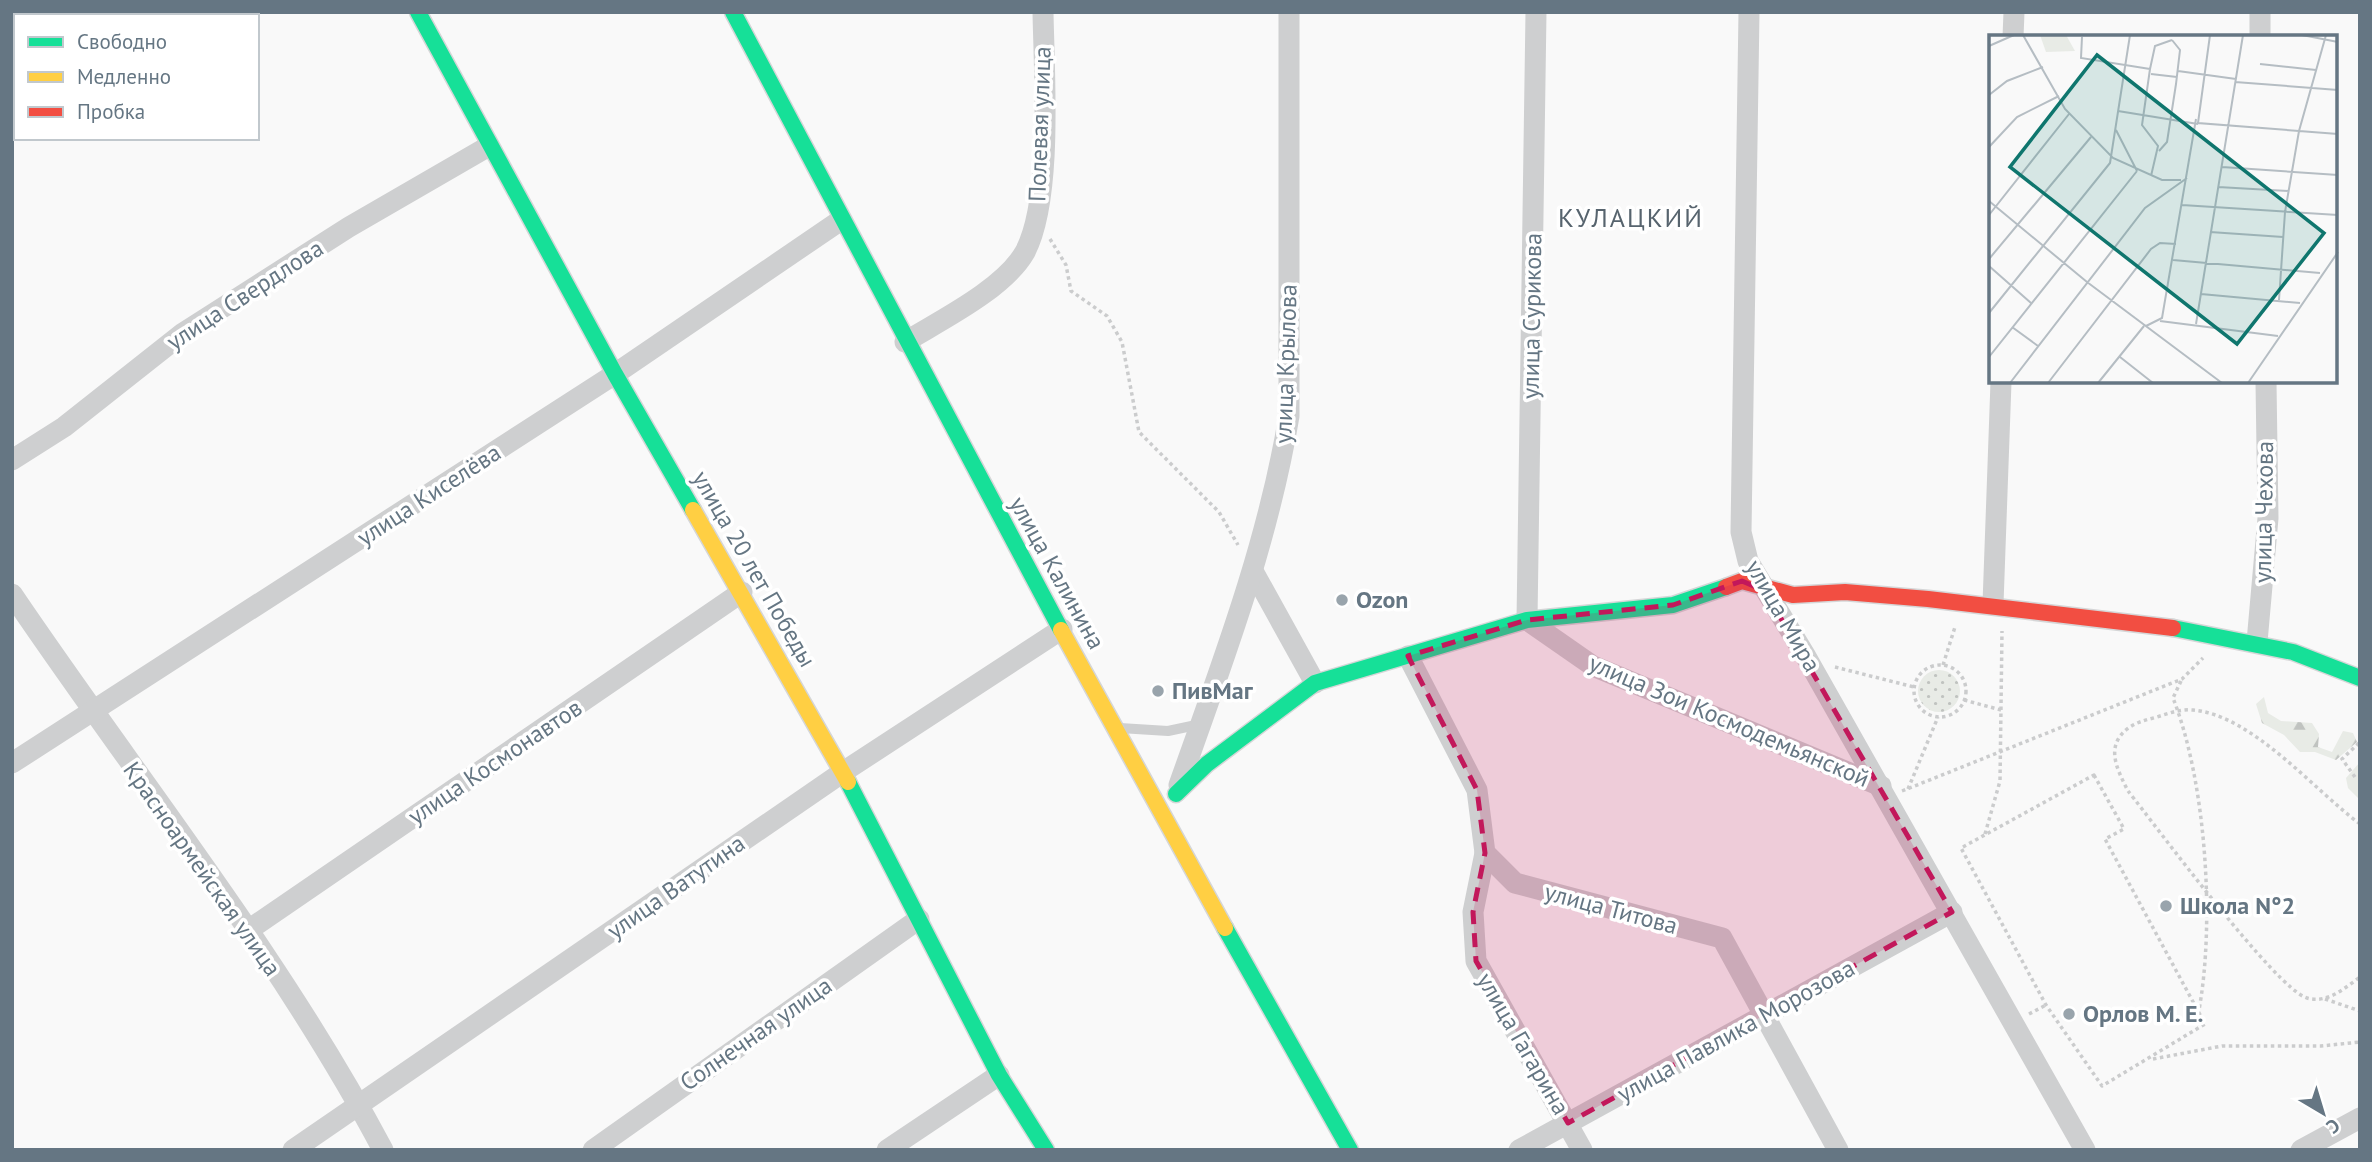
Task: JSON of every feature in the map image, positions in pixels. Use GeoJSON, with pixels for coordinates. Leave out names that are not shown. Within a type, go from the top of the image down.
{"type":"FeatureCollection","features":[{"type":"Feature","properties":{"kind":"street","name":"улица 20 лет Победы"},"geometry":{"type":"LineString","coordinates":[[418,12],[615,374],[843,772],[999,1075],[1046,1150]]}},
{"type":"Feature","properties":{"kind":"street","name":"улица Калинина"},"geometry":{"type":"LineString","coordinates":[[733,12],[905,342],[1168,824],[1350,1150]]}},
{"type":"Feature","properties":{"kind":"street","name":"Полевая улица"},"geometry":{"type":"LineString","coordinates":[[905,342],[977,297],[1009,271],[1025,252],[1036,217],[1045,118],[1042,12]]}},
{"type":"Feature","properties":{"kind":"street","name":"улица Крылова"},"geometry":{"type":"LineString","coordinates":[[1168,824],[1253,571],[1282,463],[1289,416],[1289,12]]}},
{"type":"Feature","properties":{"kind":"street","name":"улица Сурикова"},"geometry":{"type":"LineString","coordinates":[[1527,620],[1536,12]]}},
{"type":"Feature","properties":{"kind":"street","name":"улица Мира"},"geometry":{"type":"LineString","coordinates":[[1749,12],[1741,533],[1748,561],[1889,790],[1952,912],[2085,1150]]}},
{"type":"Feature","properties":{"kind":"street"},"geometry":{"type":"LineString","coordinates":[[2013,35],[2014,12]]}},
{"type":"Feature","properties":{"kind":"street"},"geometry":{"type":"LineString","coordinates":[[2260,12],[2260,35]]}},
{"type":"Feature","properties":{"kind":"street","name":"улица Свердлова"},"geometry":{"type":"LineString","coordinates":[[12,460],[64,427],[183,332],[349,227],[489,146]]}},
{"type":"Feature","properties":{"kind":"street","name":"улица Киселёва"},"geometry":{"type":"LineString","coordinates":[[12,763],[615,374],[841,220]]}},
{"type":"Feature","properties":{"kind":"street"},"geometry":{"type":"LineString","coordinates":[[1993,604],[2001,383]]}},
{"type":"Feature","properties":{"kind":"street","name":"улица Чехова"},"geometry":{"type":"LineString","coordinates":[[2258,642],[2268,518],[2266,383]]}},
{"type":"Feature","properties":{"kind":"street"},"geometry":{"type":"LineString","coordinates":[[1253,571],[1315,683]]}},
{"type":"Feature","properties":{"kind":"street"},"geometry":{"type":"LineString","coordinates":[[1176,794],[1206,764],[1315,683],[1527,620],[1673,605],[1742,581],[1765,590],[1803,598],[1844,592],[1962,601],[2105,618],[2258,642],[2303,653],[2360,678]]}},
{"type":"Feature","properties":{"kind":"street","name":"улица Космонавтов"},"geometry":{"type":"LineString","coordinates":[[247,931],[742,592]]}},
{"type":"Feature","properties":{"kind":"street","name":"Красноармейская улица"},"geometry":{"type":"LineString","coordinates":[[12,594],[247,931],[359,1105],[383,1150]]}},
{"type":"Feature","properties":{"kind":"street","name":"улица Зои Космодемьянской"},"geometry":{"type":"LineString","coordinates":[[1527,620],[1593,666],[1889,790]]}},
{"type":"Feature","properties":{"kind":"street","name":"улица Ватутина"},"geometry":{"type":"LineString","coordinates":[[293,1150],[843,772],[1062,629]]}},
{"type":"Feature","properties":{"kind":"street"},"geometry":{"type":"LineString","coordinates":[[1408,656],[1477,790],[1485,853]]}},
{"type":"Feature","properties":{"kind":"street","name":"улица Титова"},"geometry":{"type":"LineString","coordinates":[[1485,853],[1515,883],[1722,938],[1838,1150]]}},
{"type":"Feature","properties":{"kind":"street","name":"улица Гагарина"},"geometry":{"type":"LineString","coordinates":[[1485,853],[1473,912],[1476,961],[1583,1150]]}},
{"type":"Feature","properties":{"kind":"street","name":"улица Павлика Морозова"},"geometry":{"type":"LineString","coordinates":[[1519,1150],[1952,912]]}},
{"type":"Feature","properties":{"kind":"street","name":"Солнечная улица"},"geometry":{"type":"LineString","coordinates":[[593,1150],[919,919]]}},
{"type":"Feature","properties":{"kind":"street"},"geometry":{"type":"LineString","coordinates":[[887,1150],[999,1075]]}},
{"type":"Feature","properties":{"kind":"street"},"geometry":{"type":"LineString","coordinates":[[2301,1150],[2360,1118]]}},
{"type":"Feature","properties":{"kind":"lane"},"geometry":{"type":"LineString","coordinates":[[1115,727],[1168,731],[1201,724]]}},
{"type":"Feature","properties":{"kind":"path"},"geometry":{"type":"LineString","coordinates":[[1036,217],[1066,265],[1071,291],[1107,316],[1122,342],[1139,432],[1219,512],[1253,571]]}},
{"type":"Feature","properties":{"kind":"path"},"geometry":{"type":"LineString","coordinates":[[1943,665],[1962,601]]}},
{"type":"Feature","properties":{"kind":"path"},"geometry":{"type":"LineString","coordinates":[[1984,835],[2000,781],[2002,628]]}},
{"type":"Feature","properties":{"kind":"path"},"geometry":{"type":"LineString","coordinates":[[1889,790],[1908,789],[2001,753],[2182,679],[2198,664]]}},
{"type":"Feature","properties":{"kind":"path"},"geometry":{"type":"LineString","coordinates":[[1943,665],[1960,675],[1966,691],[1964,700],[1954,713],[1938,717],[1920,707],[1914,687],[1925,670],[1943,665]]}},
{"type":"Feature","properties":{"kind":"path"},"geometry":{"type":"LineString","coordinates":[[1830,666],[1914,687]]}},
{"type":"Feature","properties":{"kind":"path"},"geometry":{"type":"LineString","coordinates":[[2182,679],[2173,698],[2196,789],[2207,925],[2199,1012]]}},
{"type":"Feature","properties":{"kind":"path"},"geometry":{"type":"LineString","coordinates":[[1964,700],[2001,710]]}},
{"type":"Feature","properties":{"kind":"path"},"geometry":{"type":"LineString","coordinates":[[2360,824],[2245,731],[2206,712],[2178,710],[2133,724],[2120,735],[2114,749],[2115,766],[2128,791],[2260,956],[2298,994],[2310,999],[2325,999],[2360,1011]]}},
{"type":"Feature","properties":{"kind":"path"},"geometry":{"type":"LineString","coordinates":[[1908,789],[1938,717]]}},
{"type":"Feature","properties":{"kind":"path"},"geometry":{"type":"LineString","coordinates":[[2355,777],[2342,756],[2360,743]]}},
{"type":"Feature","properties":{"kind":"path"},"geometry":{"type":"LineString","coordinates":[[2095,775],[2124,829],[2105,839],[2205,1024],[2102,1086],[2046,1005],[1961,848],[1984,835],[2095,775]]}},
{"type":"Feature","properties":{"kind":"path"},"geometry":{"type":"LineString","coordinates":[[2325,999],[2360,977]]}},
{"type":"Feature","properties":{"kind":"path"},"geometry":{"type":"LineString","coordinates":[[2026,1016],[2046,1005]]}},
{"type":"Feature","properties":{"kind":"path"},"geometry":{"type":"LineString","coordinates":[[2149,1060],[2222,1046],[2321,1046],[2360,1042]]}},
{"type":"Feature","properties":{"kind":"highlighted area"},"geometry":{"type":"Polygon","coordinates":[[[1742,581],[1765,591],[1952,912],[1568,1123],[1476,961],[1473,912],[1485,853],[1477,790],[1408,656],[1527,620],[1673,605],[1742,581]]]}},
{"type":"Feature","properties":{"kind":"green space"},"geometry":{"type":"Polygon","coordinates":[[[1939,670],[1954,676],[1960,691],[1954,706],[1939,712],[1924,706],[1918,691],[1924,676],[1939,670]]]}},
{"type":"Feature","properties":{"kind":"green space"},"geometry":{"type":"Polygon","coordinates":[[[2264,697],[2268,713],[2281,721],[2312,723],[2319,734],[2318,747],[2332,752],[2343,731],[2353,733],[2357,742],[2336,760],[2315,752],[2300,752],[2284,735],[2262,723],[2256,704],[2264,697]]]}},
{"type":"Feature","properties":{"kind":"green space"},"geometry":{"type":"Polygon","coordinates":[[[2360,762],[2360,800],[2348,788],[2346,778],[2360,762]]]}},
{"type":"Feature","properties":{"kind":"traffic: fast"},"geometry":{"type":"LineString","coordinates":[[418,12],[615,374],[693,510]]}},
{"type":"Feature","properties":{"kind":"traffic: fast"},"geometry":{"type":"LineString","coordinates":[[733,12],[1061,630]]}},
{"type":"Feature","properties":{"kind":"traffic: fast"},"geometry":{"type":"LineString","coordinates":[[1176,794],[1207,764],[1315,683],[1527,620],[1673,605],[1726,587]]}},
{"type":"Feature","properties":{"kind":"traffic: fast"},"geometry":{"type":"LineString","coordinates":[[2173,628],[2293,652],[2360,678]]}},
{"type":"Feature","properties":{"kind":"traffic: fast"},"geometry":{"type":"LineString","coordinates":[[848,782],[999,1075],[1046,1150]]}},
{"type":"Feature","properties":{"kind":"traffic: fast"},"geometry":{"type":"LineString","coordinates":[[1225,928],[1350,1150]]}},
{"type":"Feature","properties":{"kind":"traffic: slow"},"geometry":{"type":"LineString","coordinates":[[693,510],[848,782]]}},
{"type":"Feature","properties":{"kind":"traffic: slow"},"geometry":{"type":"LineString","coordinates":[[1061,630],[1225,928]]}},
{"type":"Feature","properties":{"kind":"traffic: jam"},"geometry":{"type":"LineString","coordinates":[[1726,587],[1742,581],[1793,595],[1845,592],[1928,599],[2173,628]]}},
{"type":"Feature","properties":{"kind":"place","name":"Ozon"},"geometry":{"type":"Point","coordinates":[1342,600]}},
{"type":"Feature","properties":{"kind":"place","name":"ПивМаг"},"geometry":{"type":"Point","coordinates":[1158,691]}},
{"type":"Feature","properties":{"kind":"place","name":"Школа N°2"},"geometry":{"type":"Point","coordinates":[2166,906]}},
{"type":"Feature","properties":{"kind":"place","name":"Орлов М. Е."},"geometry":{"type":"Point","coordinates":[2069,1014]}},
{"type":"Feature","properties":{"kind":"district","name":"КУЛАЦКИЙ"},"geometry":{"type":"Point","coordinates":[1631,218]}}]}
